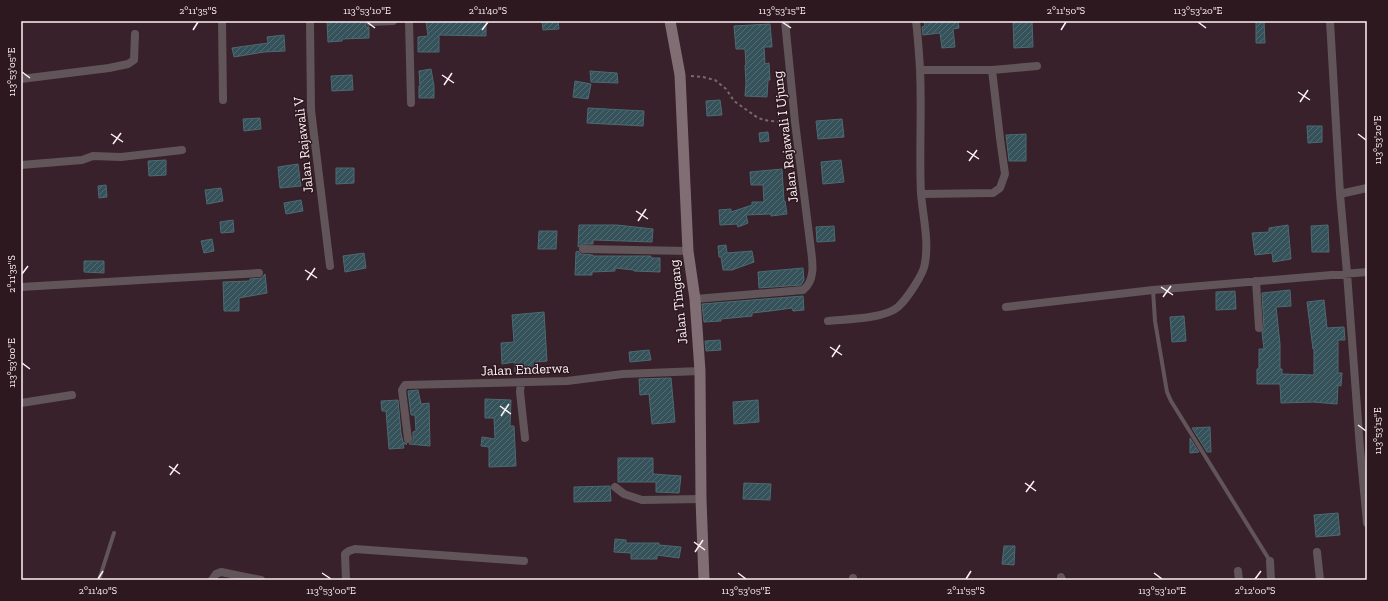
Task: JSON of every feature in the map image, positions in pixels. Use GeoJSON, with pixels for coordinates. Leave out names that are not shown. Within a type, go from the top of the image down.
{"type":"FeatureCollection","features":[{"type":"Feature","properties":{"kind":"main road","name":"Jalan Tingang"},"geometry":{"type":"LineString","coordinates":[[670,21],[680,76],[688,251],[695,299],[700,371],[701,499],[704,580]]}},
{"type":"Feature","properties":{"kind":"street"},"geometry":{"type":"LineString","coordinates":[[222,21],[223,100]]}},
{"type":"Feature","properties":{"kind":"street","name":"Jalan Rajawali V"},"geometry":{"type":"LineString","coordinates":[[310,21],[311,110],[330,266]]}},
{"type":"Feature","properties":{"kind":"street"},"geometry":{"type":"LineString","coordinates":[[370,22],[393,21]]}},
{"type":"Feature","properties":{"kind":"street"},"geometry":{"type":"LineString","coordinates":[[408,21],[411,103]]}},
{"type":"Feature","properties":{"kind":"street","name":"Jalan Rajawali I Ujung"},"geometry":{"type":"LineString","coordinates":[[695,299],[803,290],[808,286],[810,280],[813,267],[812,250],[795,122],[785,21]]}},
{"type":"Feature","properties":{"kind":"street"},"geometry":{"type":"LineString","coordinates":[[828,321],[880,315],[890,312],[898,307],[912,289],[920,278],[925,266],[927,251],[921,194],[920,70],[916,21]]}},
{"type":"Feature","properties":{"kind":"street"},"geometry":{"type":"LineString","coordinates":[[1330,21],[1340,194],[1365,476],[1367,524]]}},
{"type":"Feature","properties":{"kind":"street"},"geometry":{"type":"LineString","coordinates":[[21,80],[110,68],[128,64],[134,60],[135,34]]}},
{"type":"Feature","properties":{"kind":"street"},"geometry":{"type":"LineString","coordinates":[[920,70],[992,70],[1037,66]]}},
{"type":"Feature","properties":{"kind":"street"},"geometry":{"type":"LineString","coordinates":[[921,194],[993,193],[1000,188],[1005,174],[992,70]]}},
{"type":"Feature","properties":{"kind":"street"},"geometry":{"type":"LineString","coordinates":[[21,165],[82,160],[93,156],[121,157],[182,150]]}},
{"type":"Feature","properties":{"kind":"street"},"geometry":{"type":"LineString","coordinates":[[1340,194],[1367,188]]}},
{"type":"Feature","properties":{"kind":"street"},"geometry":{"type":"LineString","coordinates":[[583,249],[688,251]]}},
{"type":"Feature","properties":{"kind":"street"},"geometry":{"type":"LineString","coordinates":[[1006,307],[1153,290],[1367,272]]}},
{"type":"Feature","properties":{"kind":"street"},"geometry":{"type":"LineString","coordinates":[[21,287],[259,273]]}},
{"type":"Feature","properties":{"kind":"street"},"geometry":{"type":"LineString","coordinates":[[1256,281],[1259,328]]}},
{"type":"Feature","properties":{"kind":"street","name":"Jalan Enderwa"},"geometry":{"type":"LineString","coordinates":[[408,439],[402,390],[405,385],[567,381],[623,374],[700,371]]}},
{"type":"Feature","properties":{"kind":"street"},"geometry":{"type":"LineString","coordinates":[[522,383],[520,392],[525,438]]}},
{"type":"Feature","properties":{"kind":"street"},"geometry":{"type":"LineString","coordinates":[[21,403],[72,395]]}},
{"type":"Feature","properties":{"kind":"street"},"geometry":{"type":"LineString","coordinates":[[615,487],[624,494],[642,500],[701,499]]}},
{"type":"Feature","properties":{"kind":"street"},"geometry":{"type":"LineString","coordinates":[[346,580],[345,554],[355,549],[524,561]]}},
{"type":"Feature","properties":{"kind":"street"},"geometry":{"type":"LineString","coordinates":[[1317,552],[1320,580]]}},
{"type":"Feature","properties":{"kind":"street"},"geometry":{"type":"LineString","coordinates":[[1270,561],[1271,580]]}},
{"type":"Feature","properties":{"kind":"street"},"geometry":{"type":"LineString","coordinates":[[1238,571],[1239,580]]}},
{"type":"Feature","properties":{"kind":"street"},"geometry":{"type":"LineString","coordinates":[[212,580],[216,574],[221,572],[261,580]]}},
{"type":"Feature","properties":{"kind":"lane"},"geometry":{"type":"LineString","coordinates":[[1153,290],[1155,321],[1167,392],[1171,401],[1270,561]]}},
{"type":"Feature","properties":{"kind":"lane"},"geometry":{"type":"LineString","coordinates":[[100,580],[114,533]]}},
{"type":"Feature","properties":{"kind":"path"},"geometry":{"type":"LineString","coordinates":[[680,76],[703,77],[715,80],[726,89],[734,101],[758,118],[795,122]]}},
{"type":"Feature","properties":{"kind":"building"},"geometry":{"type":"Polygon","coordinates":[[[327,21],[365,21],[366,27],[369,27],[369,38],[342,39],[342,41],[328,42],[327,21]]]}},
{"type":"Feature","properties":{"kind":"building"},"geometry":{"type":"Polygon","coordinates":[[[426,21],[486,21],[486,36],[439,35],[439,52],[418,52],[418,37],[428,36],[426,21]]]}},
{"type":"Feature","properties":{"kind":"building"},"geometry":{"type":"Polygon","coordinates":[[[542,21],[558,21],[559,29],[543,30],[542,21]]]}},
{"type":"Feature","properties":{"kind":"building"},"geometry":{"type":"Polygon","coordinates":[[[924,21],[958,21],[959,28],[953,29],[955,47],[942,48],[940,33],[923,35],[922,27],[925,26],[924,21]]]}},
{"type":"Feature","properties":{"kind":"building"},"geometry":{"type":"Polygon","coordinates":[[[1013,21],[1032,21],[1033,47],[1014,48],[1013,21]]]}},
{"type":"Feature","properties":{"kind":"building"},"geometry":{"type":"Polygon","coordinates":[[[1256,21],[1264,21],[1265,43],[1256,43],[1256,21]]]}},
{"type":"Feature","properties":{"kind":"building"},"geometry":{"type":"Polygon","coordinates":[[[770,24],[772,47],[764,47],[765,64],[769,63],[770,80],[768,80],[767,97],[745,96],[745,49],[736,49],[734,26],[770,24]]]}},
{"type":"Feature","properties":{"kind":"building"},"geometry":{"type":"Polygon","coordinates":[[[284,35],[285,51],[264,52],[234,57],[232,48],[268,43],[267,37],[284,35]]]}},
{"type":"Feature","properties":{"kind":"building"},"geometry":{"type":"Polygon","coordinates":[[[431,69],[434,86],[434,98],[419,98],[419,71],[431,69]]]}},
{"type":"Feature","properties":{"kind":"building"},"geometry":{"type":"Polygon","coordinates":[[[590,71],[617,73],[618,83],[591,82],[590,71]]]}},
{"type":"Feature","properties":{"kind":"building"},"geometry":{"type":"Polygon","coordinates":[[[352,75],[353,90],[332,91],[331,76],[352,75]]]}},
{"type":"Feature","properties":{"kind":"building"},"geometry":{"type":"Polygon","coordinates":[[[575,81],[591,84],[588,99],[573,97],[575,81]]]}},
{"type":"Feature","properties":{"kind":"building"},"geometry":{"type":"Polygon","coordinates":[[[720,100],[722,115],[707,116],[706,101],[720,100]]]}},
{"type":"Feature","properties":{"kind":"building"},"geometry":{"type":"Polygon","coordinates":[[[588,108],[644,111],[643,126],[587,123],[588,108]]]}},
{"type":"Feature","properties":{"kind":"building"},"geometry":{"type":"Polygon","coordinates":[[[260,118],[261,129],[244,131],[243,119],[260,118]]]}},
{"type":"Feature","properties":{"kind":"building"},"geometry":{"type":"Polygon","coordinates":[[[842,119],[844,137],[818,139],[816,121],[842,119]]]}},
{"type":"Feature","properties":{"kind":"building"},"geometry":{"type":"Polygon","coordinates":[[[1307,126],[1322,126],[1322,142],[1308,143],[1307,126]]]}},
{"type":"Feature","properties":{"kind":"building"},"geometry":{"type":"Polygon","coordinates":[[[768,132],[769,141],[760,142],[759,133],[768,132]]]}},
{"type":"Feature","properties":{"kind":"building"},"geometry":{"type":"Polygon","coordinates":[[[1026,134],[1026,161],[1009,161],[1006,135],[1026,134]]]}},
{"type":"Feature","properties":{"kind":"building"},"geometry":{"type":"Polygon","coordinates":[[[166,160],[166,175],[149,176],[148,161],[166,160]]]}},
{"type":"Feature","properties":{"kind":"building"},"geometry":{"type":"Polygon","coordinates":[[[841,160],[844,182],[823,184],[821,162],[841,160]]]}},
{"type":"Feature","properties":{"kind":"building"},"geometry":{"type":"Polygon","coordinates":[[[298,164],[301,186],[280,188],[278,167],[298,164]]]}},
{"type":"Feature","properties":{"kind":"building"},"geometry":{"type":"Polygon","coordinates":[[[336,168],[354,168],[354,183],[336,184],[336,168]]]}},
{"type":"Feature","properties":{"kind":"building"},"geometry":{"type":"Polygon","coordinates":[[[782,169],[784,201],[787,214],[771,216],[771,214],[746,215],[748,223],[738,227],[737,224],[720,225],[719,210],[731,209],[731,212],[752,205],[752,202],[764,202],[763,185],[751,185],[750,172],[782,169]]]}},
{"type":"Feature","properties":{"kind":"building"},"geometry":{"type":"Polygon","coordinates":[[[106,185],[107,197],[99,198],[98,186],[106,185]]]}},
{"type":"Feature","properties":{"kind":"building"},"geometry":{"type":"Polygon","coordinates":[[[221,188],[223,201],[207,204],[205,190],[221,188]]]}},
{"type":"Feature","properties":{"kind":"building"},"geometry":{"type":"Polygon","coordinates":[[[301,200],[303,211],[286,214],[284,203],[301,200]]]}},
{"type":"Feature","properties":{"kind":"building"},"geometry":{"type":"Polygon","coordinates":[[[233,220],[234,232],[221,233],[220,222],[233,220]]]}},
{"type":"Feature","properties":{"kind":"building"},"geometry":{"type":"Polygon","coordinates":[[[579,225],[617,225],[653,229],[652,242],[593,240],[593,244],[583,244],[578,247],[579,225]]]}},
{"type":"Feature","properties":{"kind":"building"},"geometry":{"type":"Polygon","coordinates":[[[1288,225],[1291,259],[1273,262],[1272,253],[1255,255],[1252,233],[1269,232],[1269,228],[1288,225]]]}},
{"type":"Feature","properties":{"kind":"building"},"geometry":{"type":"Polygon","coordinates":[[[1328,225],[1329,252],[1312,252],[1311,226],[1328,225]]]}},
{"type":"Feature","properties":{"kind":"building"},"geometry":{"type":"Polygon","coordinates":[[[834,226],[835,241],[817,242],[816,227],[834,226]]]}},
{"type":"Feature","properties":{"kind":"building"},"geometry":{"type":"Polygon","coordinates":[[[539,231],[557,231],[556,249],[538,249],[539,231]]]}},
{"type":"Feature","properties":{"kind":"building"},"geometry":{"type":"Polygon","coordinates":[[[212,239],[214,251],[204,253],[201,241],[212,239]]]}},
{"type":"Feature","properties":{"kind":"building"},"geometry":{"type":"Polygon","coordinates":[[[726,245],[727,253],[752,251],[754,262],[732,270],[723,270],[721,257],[719,257],[718,246],[726,245]]]}},
{"type":"Feature","properties":{"kind":"building"},"geometry":{"type":"Polygon","coordinates":[[[578,251],[581,254],[593,256],[651,256],[651,258],[660,258],[660,272],[634,271],[615,268],[615,271],[592,272],[592,275],[575,275],[576,252],[578,251]]]}},
{"type":"Feature","properties":{"kind":"building"},"geometry":{"type":"Polygon","coordinates":[[[364,253],[366,268],[345,272],[343,256],[364,253]]]}},
{"type":"Feature","properties":{"kind":"building"},"geometry":{"type":"Polygon","coordinates":[[[84,261],[104,261],[104,273],[84,272],[84,261]]]}},
{"type":"Feature","properties":{"kind":"building"},"geometry":{"type":"Polygon","coordinates":[[[803,268],[804,280],[801,285],[759,288],[758,272],[803,268]]]}},
{"type":"Feature","properties":{"kind":"building"},"geometry":{"type":"Polygon","coordinates":[[[265,274],[267,293],[239,298],[239,311],[224,311],[223,282],[250,281],[250,279],[262,278],[265,274]]]}},
{"type":"Feature","properties":{"kind":"building"},"geometry":{"type":"Polygon","coordinates":[[[1290,290],[1291,306],[1276,307],[1280,344],[1280,369],[1282,369],[1282,374],[1314,375],[1314,349],[1307,302],[1324,300],[1327,328],[1344,327],[1345,340],[1338,340],[1338,373],[1342,373],[1341,386],[1338,385],[1337,404],[1313,402],[1281,403],[1280,384],[1257,384],[1259,349],[1264,349],[1262,332],[1264,328],[1262,293],[1290,290]]]}},
{"type":"Feature","properties":{"kind":"building"},"geometry":{"type":"Polygon","coordinates":[[[1235,291],[1236,309],[1216,310],[1216,292],[1235,291]]]}},
{"type":"Feature","properties":{"kind":"building"},"geometry":{"type":"Polygon","coordinates":[[[803,296],[804,310],[793,311],[792,308],[752,313],[752,316],[721,319],[721,321],[704,322],[702,304],[803,296]]]}},
{"type":"Feature","properties":{"kind":"building"},"geometry":{"type":"Polygon","coordinates":[[[544,312],[547,361],[536,362],[537,370],[515,372],[515,362],[502,364],[501,343],[514,342],[512,315],[544,312]]]}},
{"type":"Feature","properties":{"kind":"building"},"geometry":{"type":"Polygon","coordinates":[[[1184,316],[1186,341],[1172,342],[1170,317],[1184,316]]]}},
{"type":"Feature","properties":{"kind":"building"},"geometry":{"type":"Polygon","coordinates":[[[720,340],[721,350],[706,351],[705,341],[720,340]]]}},
{"type":"Feature","properties":{"kind":"building"},"geometry":{"type":"Polygon","coordinates":[[[649,350],[651,360],[630,362],[629,352],[649,350]]]}},
{"type":"Feature","properties":{"kind":"building"},"geometry":{"type":"Polygon","coordinates":[[[671,378],[675,422],[652,424],[649,394],[640,395],[639,379],[671,378]]]}},
{"type":"Feature","properties":{"kind":"building"},"geometry":{"type":"Polygon","coordinates":[[[418,390],[421,404],[429,403],[430,446],[409,444],[413,441],[413,432],[416,431],[415,415],[411,415],[408,391],[418,390]]]}},
{"type":"Feature","properties":{"kind":"building"},"geometry":{"type":"Polygon","coordinates":[[[485,399],[511,400],[510,426],[514,426],[516,466],[489,467],[489,447],[481,446],[482,437],[495,439],[494,418],[485,418],[485,399]]]}},
{"type":"Feature","properties":{"kind":"building"},"geometry":{"type":"Polygon","coordinates":[[[398,400],[401,433],[403,442],[407,444],[403,444],[404,448],[389,449],[386,411],[382,411],[381,401],[398,400]]]}},
{"type":"Feature","properties":{"kind":"building"},"geometry":{"type":"Polygon","coordinates":[[[758,400],[759,422],[734,424],[733,402],[758,400]]]}},
{"type":"Feature","properties":{"kind":"building"},"geometry":{"type":"Polygon","coordinates":[[[1210,427],[1211,452],[1207,452],[1192,428],[1210,427]]]}},
{"type":"Feature","properties":{"kind":"building"},"geometry":{"type":"Polygon","coordinates":[[[1190,438],[1199,452],[1190,453],[1190,438]]]}},
{"type":"Feature","properties":{"kind":"building"},"geometry":{"type":"Polygon","coordinates":[[[618,458],[653,458],[653,474],[681,476],[679,493],[656,492],[656,482],[618,482],[618,458]]]}},
{"type":"Feature","properties":{"kind":"building"},"geometry":{"type":"Polygon","coordinates":[[[744,483],[771,484],[770,500],[743,499],[744,483]]]}},
{"type":"Feature","properties":{"kind":"building"},"geometry":{"type":"Polygon","coordinates":[[[610,486],[611,501],[574,502],[574,487],[610,486]]]}},
{"type":"Feature","properties":{"kind":"building"},"geometry":{"type":"Polygon","coordinates":[[[1338,513],[1340,535],[1316,537],[1314,515],[1338,513]]]}},
{"type":"Feature","properties":{"kind":"building"},"geometry":{"type":"Polygon","coordinates":[[[615,539],[626,540],[626,543],[659,543],[659,545],[681,547],[679,558],[657,555],[657,559],[631,559],[631,553],[614,552],[615,539]]]}},
{"type":"Feature","properties":{"kind":"building"},"geometry":{"type":"Polygon","coordinates":[[[1004,546],[1015,546],[1014,565],[1002,564],[1004,546]]]}}]}
